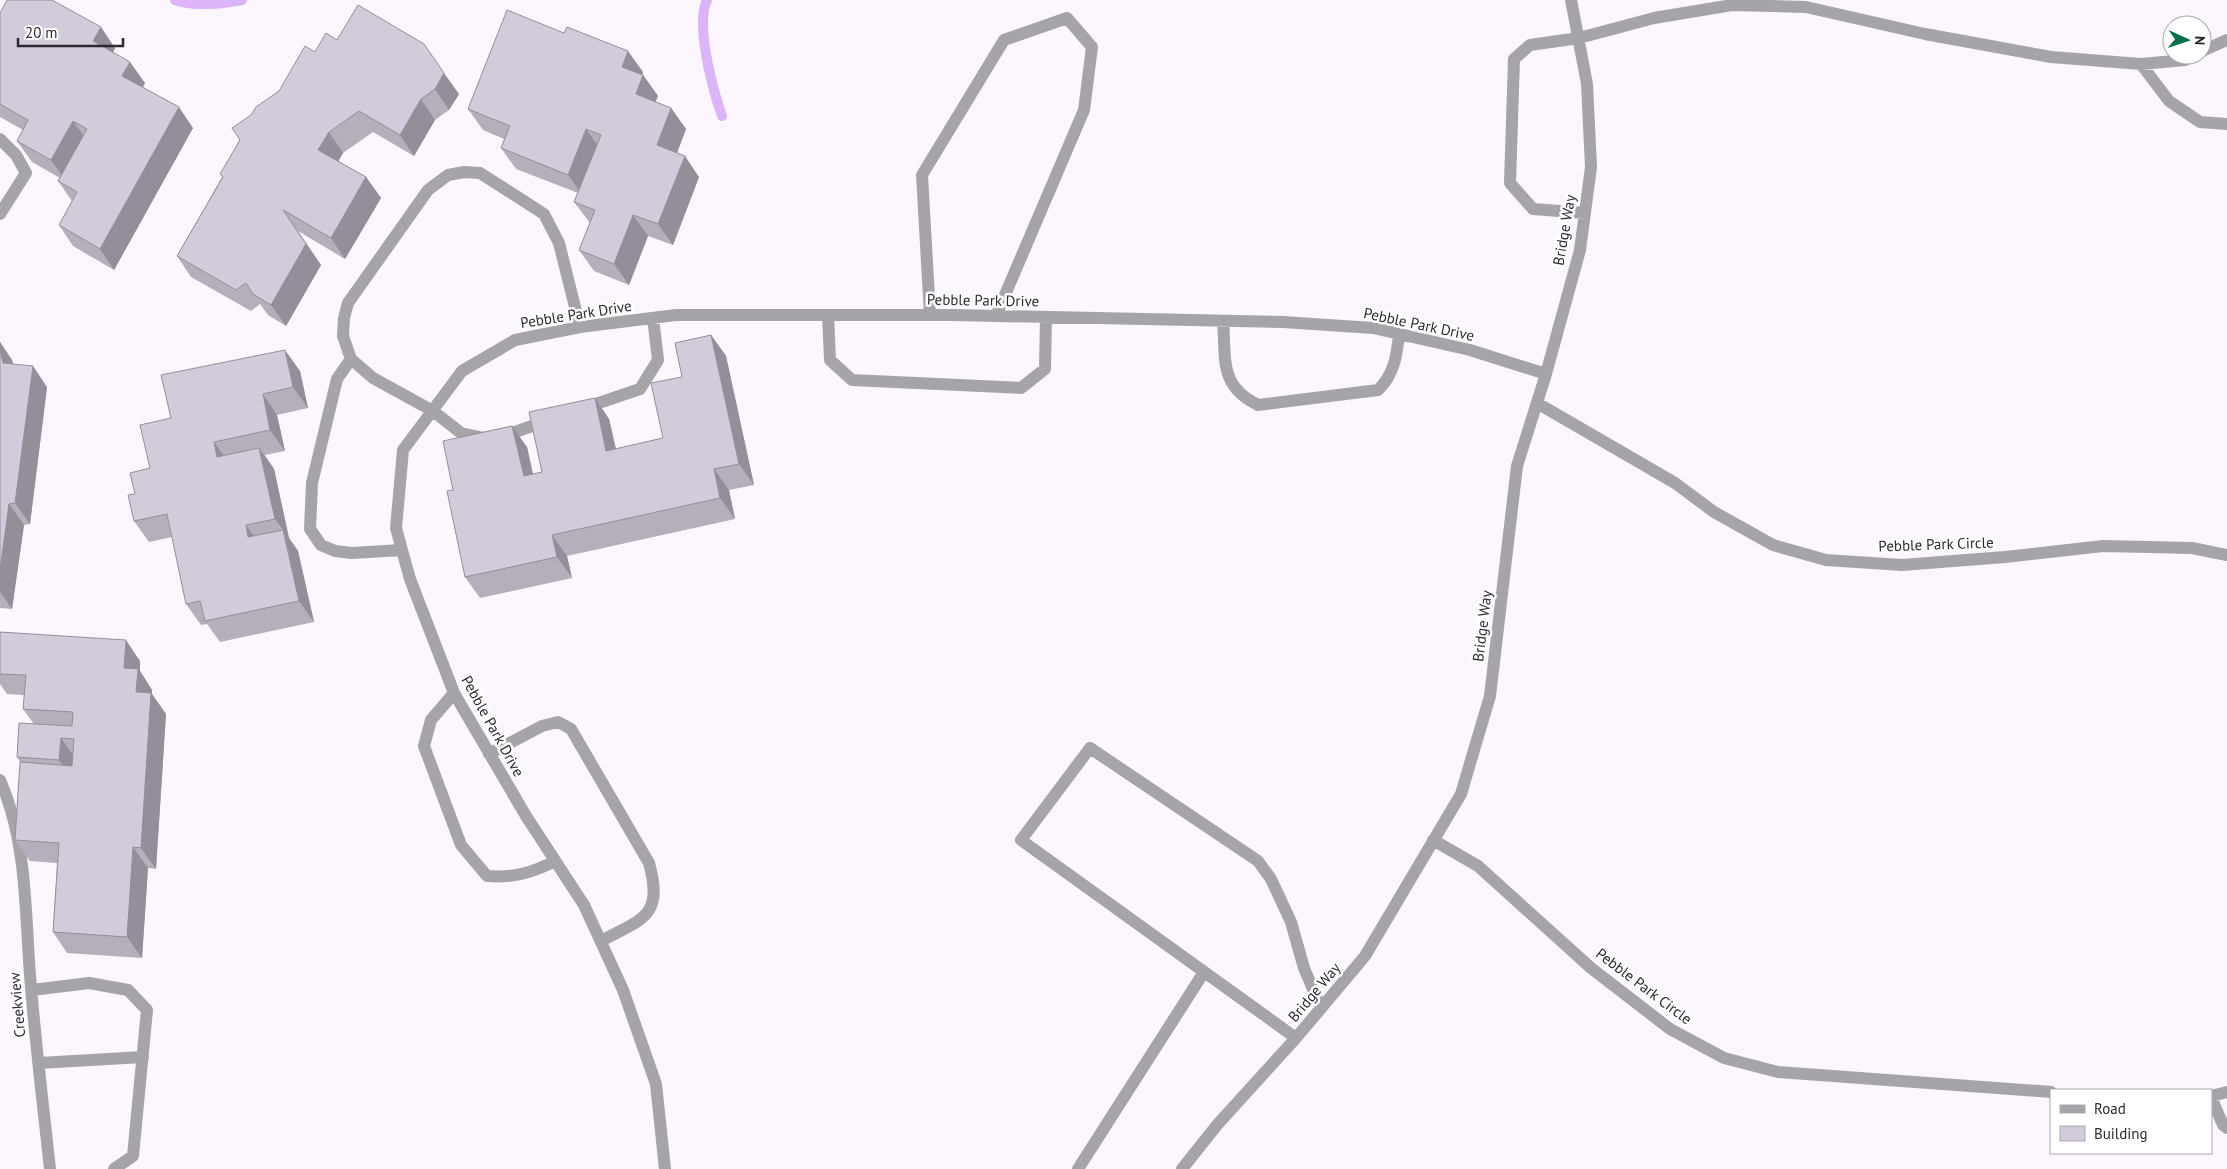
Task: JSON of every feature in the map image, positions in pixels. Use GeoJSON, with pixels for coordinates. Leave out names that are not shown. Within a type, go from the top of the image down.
{"type":"FeatureCollection","features":[{"type":"Feature","properties":{"kind":"street","name":"Bridge Way"},"geometry":{"type":"LineString","coordinates":[[1182,1169],[1217,1125],[1296,1038],[1365,956],[1461,794],[1490,696],[1517,466],[1546,374],[1580,250],[1591,167],[1587,84],[1571,0]]}},
{"type":"Feature","properties":{"kind":"street"},"geometry":{"type":"LineString","coordinates":[[1585,213],[1533,209],[1510,183],[1514,59],[1530,45],[1579,38],[1654,18],[1732,5],[1806,7],[1926,34],[2051,57],[2142,64],[2162,62]]}},
{"type":"Feature","properties":{"kind":"street"},"geometry":{"type":"LineString","coordinates":[[930,315],[922,175],[1004,40],[1067,18],[1092,47],[1084,110],[996,316]]}},
{"type":"Feature","properties":{"kind":"street"},"geometry":{"type":"LineString","coordinates":[[2212,47],[2227,40]]}},
{"type":"Feature","properties":{"kind":"street"},"geometry":{"type":"LineString","coordinates":[[2142,64],[2170,101],[2200,122],[2227,124]]}},
{"type":"Feature","properties":{"kind":"street"},"geometry":{"type":"LineString","coordinates":[[0,139],[16,154],[26,173],[0,214]]}},
{"type":"Feature","properties":{"kind":"street"},"geometry":{"type":"LineString","coordinates":[[580,327],[559,243],[544,214],[480,173],[464,172],[448,175],[428,190],[348,303],[344,318],[343,336],[351,359],[373,378],[432,411],[461,433],[484,438],[515,432],[640,389],[658,360],[653,318]]}},
{"type":"Feature","properties":{"kind":"street","name":"Pebble Park Drive"},"geometry":{"type":"LineString","coordinates":[[665,1169],[656,1084],[623,990],[584,905],[489,754],[454,693],[410,579],[396,528],[404,450],[462,370],[515,340],[580,327],[676,315],[930,315],[1223,321],[1373,328],[1470,350],[1546,374]]}},
{"type":"Feature","properties":{"kind":"street"},"geometry":{"type":"LineString","coordinates":[[828,315],[830,360],[852,380],[1021,388],[1045,369],[1046,317]]}},
{"type":"Feature","properties":{"kind":"street"},"geometry":{"type":"LineString","coordinates":[[1223,321],[1227,372],[1233,388],[1242,398],[1258,405],[1378,390],[1388,381],[1394,365],[1399,334]]}},
{"type":"Feature","properties":{"kind":"street"},"geometry":{"type":"LineString","coordinates":[[351,359],[337,379],[312,483],[310,529],[321,545],[336,551],[352,553],[402,550]]}},
{"type":"Feature","properties":{"kind":"street","name":"Pebble Park Circle"},"geometry":{"type":"LineString","coordinates":[[1537,402],[1675,483],[1714,512],[1773,545],[1826,560],[1902,565],[2005,557],[2103,546],[2192,548],[2227,555]]}},
{"type":"Feature","properties":{"kind":"street"},"geometry":{"type":"LineString","coordinates":[[454,693],[431,720],[424,746],[461,845],[487,876],[506,878],[532,873],[555,861]]}},
{"type":"Feature","properties":{"kind":"street"},"geometry":{"type":"LineString","coordinates":[[489,754],[542,726],[558,722],[571,729],[649,864],[655,884],[654,905],[643,918],[601,941]]}},
{"type":"Feature","properties":{"kind":"street"},"geometry":{"type":"LineString","coordinates":[[1296,1038],[1021,840],[1090,748],[1258,861],[1271,879],[1291,922],[1304,968],[1321,1008]]}},
{"type":"Feature","properties":{"kind":"street","name":"Creekview"},"geometry":{"type":"LineString","coordinates":[[0,780],[12,810],[24,878],[32,990],[50,1169]]}},
{"type":"Feature","properties":{"kind":"street","name":"Pebble Park Circle"},"geometry":{"type":"LineString","coordinates":[[1433,840],[1478,866],[1592,968],[1670,1029],[1724,1058],[1778,1072],[2050,1092]]}},
{"type":"Feature","properties":{"kind":"street"},"geometry":{"type":"LineString","coordinates":[[1078,1169],[1204,972]]}},
{"type":"Feature","properties":{"kind":"street"},"geometry":{"type":"LineString","coordinates":[[32,990],[89,983],[128,990],[147,1010],[133,1156],[114,1169]]}},
{"type":"Feature","properties":{"kind":"street"},"geometry":{"type":"LineString","coordinates":[[39,1063],[143,1057]]}},
{"type":"Feature","properties":{"kind":"street"},"geometry":{"type":"LineString","coordinates":[[2212,1096],[2227,1092]]}},
{"type":"Feature","properties":{"kind":"street"},"geometry":{"type":"LineString","coordinates":[[2212,1098],[2223,1125],[2227,1128]]}},
{"type":"Feature","properties":{"kind":"building"},"geometry":{"type":"Polygon","coordinates":[[[7,0],[52,0],[101,27],[93,41],[130,62],[122,76],[179,107],[100,249],[59,225],[77,192],[58,181],[87,129],[73,121],[51,160],[17,141],[28,120],[0,104],[0,13],[7,0]]]}},
{"type":"Feature","properties":{"kind":"building"},"geometry":{"type":"Polygon","coordinates":[[[358,5],[424,44],[444,73],[435,89],[421,99],[400,135],[359,111],[329,132],[318,150],[366,177],[331,238],[283,210],[306,244],[271,305],[253,294],[246,283],[236,290],[177,256],[223,177],[220,174],[240,140],[232,128],[251,115],[256,107],[279,91],[305,46],[315,52],[326,33],[337,40],[358,5]]]}},
{"type":"Feature","properties":{"kind":"building"},"geometry":{"type":"Polygon","coordinates":[[[507,10],[564,33],[567,27],[628,51],[622,67],[643,75],[636,94],[671,108],[657,145],[685,156],[658,224],[633,215],[614,264],[579,250],[595,210],[574,202],[601,135],[586,129],[568,175],[501,148],[510,126],[468,109],[507,10]]]}},
{"type":"Feature","properties":{"kind":"building"},"geometry":{"type":"Polygon","coordinates":[[[711,335],[739,464],[714,469],[720,498],[552,535],[557,557],[465,577],[447,491],[453,490],[443,441],[512,426],[524,476],[542,472],[529,412],[595,398],[606,451],[663,438],[651,383],[682,377],[675,343],[711,335]]]}},
{"type":"Feature","properties":{"kind":"building"},"geometry":{"type":"Polygon","coordinates":[[[0,350],[3,363],[33,366],[15,503],[9,504],[0,570],[0,350]]]}},
{"type":"Feature","properties":{"kind":"building"},"geometry":{"type":"Polygon","coordinates":[[[285,350],[293,387],[263,394],[270,430],[214,442],[217,457],[259,448],[275,519],[246,525],[248,537],[283,530],[299,601],[205,621],[200,601],[186,604],[167,514],[134,521],[128,495],[135,494],[130,473],[150,468],[140,425],[171,418],[161,375],[285,350]]]}},
{"type":"Feature","properties":{"kind":"building"},"geometry":{"type":"Polygon","coordinates":[[[0,632],[126,640],[124,668],[138,669],[136,692],[151,693],[141,848],[133,847],[127,937],[53,932],[59,843],[15,840],[20,762],[72,766],[74,739],[61,738],[59,760],[17,757],[19,723],[72,726],[73,712],[23,709],[26,675],[0,674],[0,632]]]}},
{"type":"Feature","properties":{"kind":"waterway"},"geometry":{"type":"LineString","coordinates":[[175,0],[191,4],[217,4],[242,0]]}},
{"type":"Feature","properties":{"kind":"waterway"},"geometry":{"type":"LineString","coordinates":[[707,0],[704,11],[704,41],[710,74],[722,116]]}}]}
